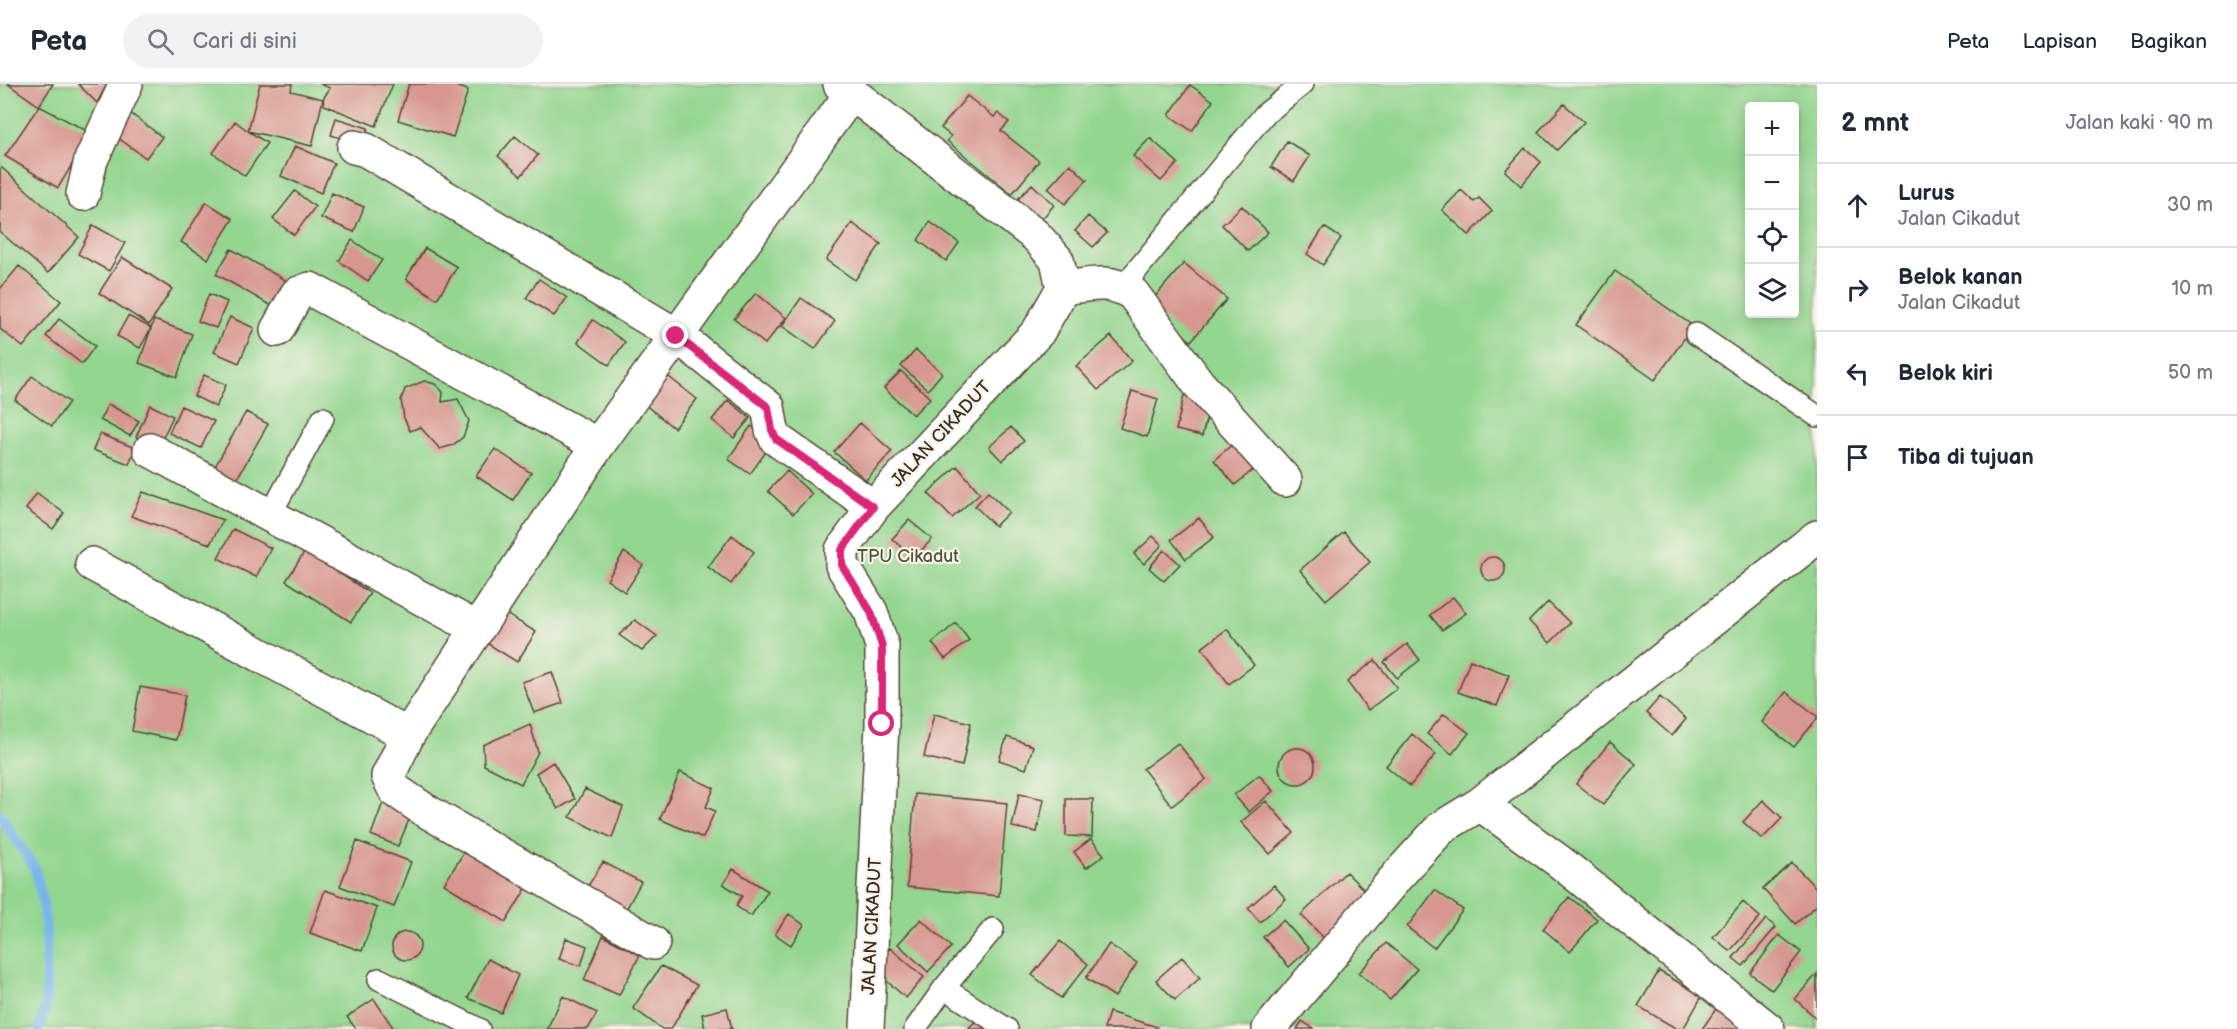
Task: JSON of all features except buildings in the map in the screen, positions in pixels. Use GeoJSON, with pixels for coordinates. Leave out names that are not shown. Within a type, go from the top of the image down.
{"type":"FeatureCollection","features":[{"type":"Feature","properties":{"kind":"street"},"geometry":{"type":"LineString","coordinates":[[83,194],[91,160],[126,84]]}},
{"type":"Feature","properties":{"kind":"street"},"geometry":{"type":"LineString","coordinates":[[653,943],[423,809],[395,790],[388,776],[408,735],[598,445],[846,89],[1036,236],[1057,260],[1062,288],[1108,283],[1123,287],[1133,294],[1198,383],[1285,480]]}},
{"type":"Feature","properties":{"kind":"street"},"geometry":{"type":"LineString","coordinates":[[354,147],[366,150],[676,336],[768,407],[776,439],[873,507]]}},
{"type":"Feature","properties":{"kind":"street","name":"JALAN CIKADUT"},"geometry":{"type":"LineString","coordinates":[[867,1029],[882,724],[882,646],[871,612],[842,565],[842,550],[873,507],[1038,333],[1062,288]]}},
{"type":"Feature","properties":{"kind":"street"},"geometry":{"type":"LineString","coordinates":[[277,330],[297,294],[310,289],[598,445]]}},
{"type":"Feature","properties":{"kind":"street"},"geometry":{"type":"LineString","coordinates":[[150,450],[476,628]]}},
{"type":"Feature","properties":{"kind":"street"},"geometry":{"type":"LineString","coordinates":[[1269,1029],[1399,874],[1441,828],[1480,804],[1817,537]]}},
{"type":"Feature","properties":{"kind":"street"},"geometry":{"type":"LineString","coordinates":[[92,564],[408,735]]}},
{"type":"Feature","properties":{"kind":"street"},"geometry":{"type":"LineString","coordinates":[[1480,804],[1560,862],[1768,1029]]}},
{"type":"Feature","properties":{"kind":"lane"},"geometry":{"type":"LineString","coordinates":[[1123,287],[1263,116],[1303,84]]}},
{"type":"Feature","properties":{"kind":"lane"},"geometry":{"type":"LineString","coordinates":[[1696,334],[1817,416]]}},
{"type":"Feature","properties":{"kind":"lane"},"geometry":{"type":"LineString","coordinates":[[270,515],[323,418]]}},
{"type":"Feature","properties":{"kind":"lane"},"geometry":{"type":"LineString","coordinates":[[915,1029],[944,988],[993,929]]}},
{"type":"Feature","properties":{"kind":"lane"},"geometry":{"type":"LineString","coordinates":[[379,979],[479,1029]]}},
{"type":"Feature","properties":{"kind":"lane"},"geometry":{"type":"LineString","coordinates":[[944,988],[1006,1029]]}},
{"type":"Feature","properties":{"kind":"green space","name":"TPU Cikadut"},"geometry":{"type":"Polygon","coordinates":[[[0,84],[1817,84],[1817,1029],[0,1029],[0,84]]]}},
{"type":"Feature","properties":{"kind":"waterway"},"geometry":{"type":"LineString","coordinates":[[0,815],[35,869],[43,902],[46,934],[46,1005],[39,1029]]}},
{"type":"Feature","properties":{"kind":"route"},"geometry":{"type":"LineString","coordinates":[[676,336],[768,407],[776,439],[873,507],[842,550],[841,557],[842,565],[871,612],[882,646],[882,724]]}}]}
